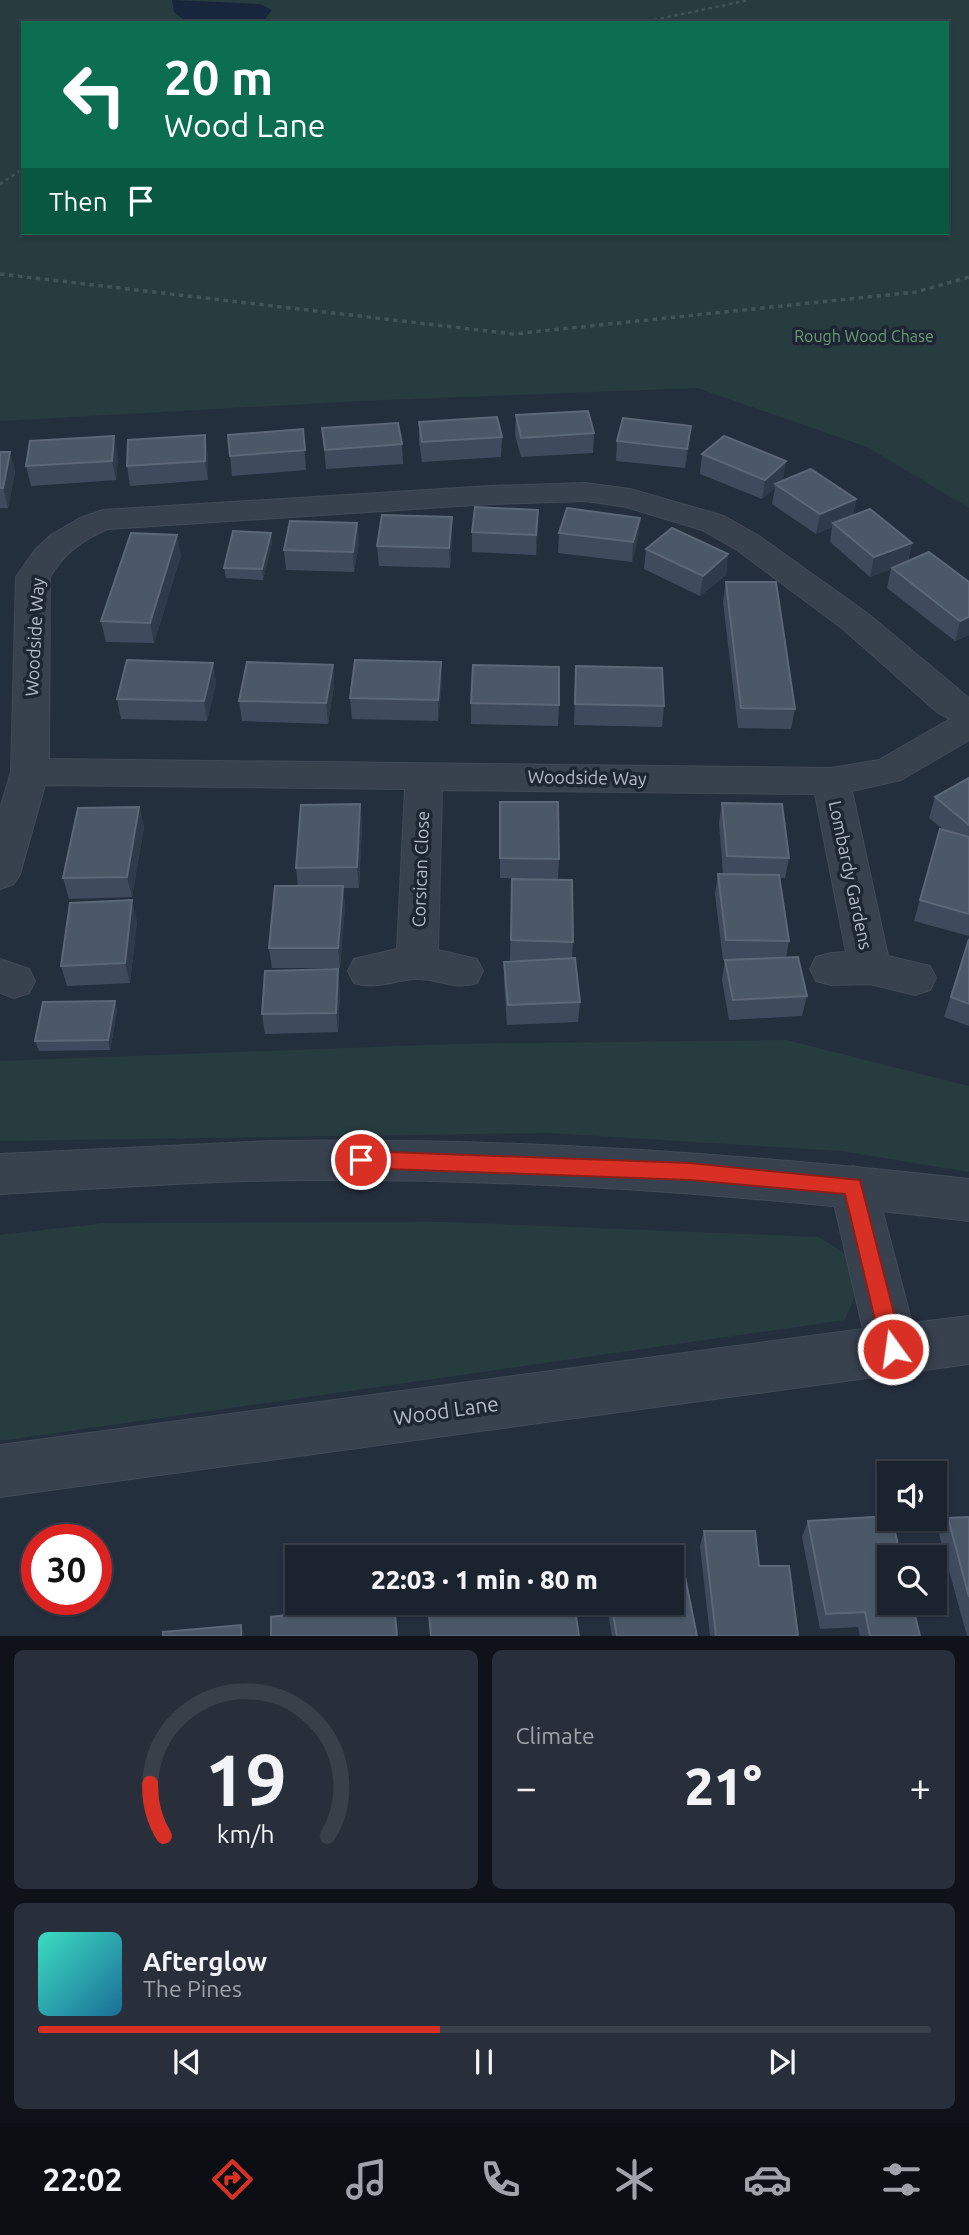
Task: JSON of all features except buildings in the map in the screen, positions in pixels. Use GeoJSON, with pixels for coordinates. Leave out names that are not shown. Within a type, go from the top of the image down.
{"type":"FeatureCollection","features":[{"type":"Feature","properties":{"kind":"street","name":"Woodside Way"},"geometry":{"type":"LineString","coordinates":[[969,713],[950,703],[855,621],[748,543],[713,523],[630,498],[586,492],[490,495],[103,520],[68,536],[43,559],[33,577],[30,772],[831,781],[888,771],[969,724]]}},
{"type":"Feature","properties":{"kind":"street"},"geometry":{"type":"LineString","coordinates":[[0,874],[30,772]]}},
{"type":"Feature","properties":{"kind":"street","name":"Corsican Close"},"geometry":{"type":"LineString","coordinates":[[417,962],[424,775]]}},
{"type":"Feature","properties":{"kind":"street","name":"Lombardy Gardens"},"geometry":{"type":"LineString","coordinates":[[831,781],[851,969],[915,978]]}},
{"type":"Feature","properties":{"kind":"street"},"geometry":{"type":"LineString","coordinates":[[369,971],[417,962],[462,971]]}},
{"type":"Feature","properties":{"kind":"street"},"geometry":{"type":"LineString","coordinates":[[0,1174],[162,1164],[361,1160],[690,1172],[853,1186],[969,1200]]}},
{"type":"Feature","properties":{"kind":"street"},"geometry":{"type":"LineString","coordinates":[[853,1186],[893,1349]]}},
{"type":"Feature","properties":{"kind":"street","name":"Wood Lane"},"geometry":{"type":"LineString","coordinates":[[0,1471],[969,1340]]}},
{"type":"Feature","properties":{"kind":"path"},"geometry":{"type":"LineString","coordinates":[[655,21],[749,0]]}},
{"type":"Feature","properties":{"kind":"path"},"geometry":{"type":"LineString","coordinates":[[0,184],[21,170]]}},
{"type":"Feature","properties":{"kind":"path"},"geometry":{"type":"LineString","coordinates":[[0,274],[513,334],[916,292],[969,277]]}},
{"type":"Feature","properties":{"kind":"green space","name":"Rough Wood Chase"},"geometry":{"type":"Polygon","coordinates":[[[0,0],[969,0],[969,508],[867,447],[697,388],[360,401],[0,421],[0,0]]]}},
{"type":"Feature","properties":{"kind":"green space"},"geometry":{"type":"Polygon","coordinates":[[[787,1040],[969,1086],[969,1172],[841,1151],[549,1133],[0,1141],[0,1061],[452,1044],[787,1040]]]}},
{"type":"Feature","properties":{"kind":"green space"},"geometry":{"type":"Polygon","coordinates":[[[445,1222],[819,1237],[847,1255],[858,1289],[845,1320],[0,1441],[0,1235],[104,1223],[445,1222]]]}},
{"type":"Feature","properties":{"kind":"water"},"geometry":{"type":"Polygon","coordinates":[[[172,0],[260,4],[272,10],[264,21],[185,21],[174,12],[172,0]]]}},
{"type":"Feature","properties":{"kind":"route"},"geometry":{"type":"LineString","coordinates":[[361,1160],[690,1172],[853,1186],[893,1349]]}}]}
